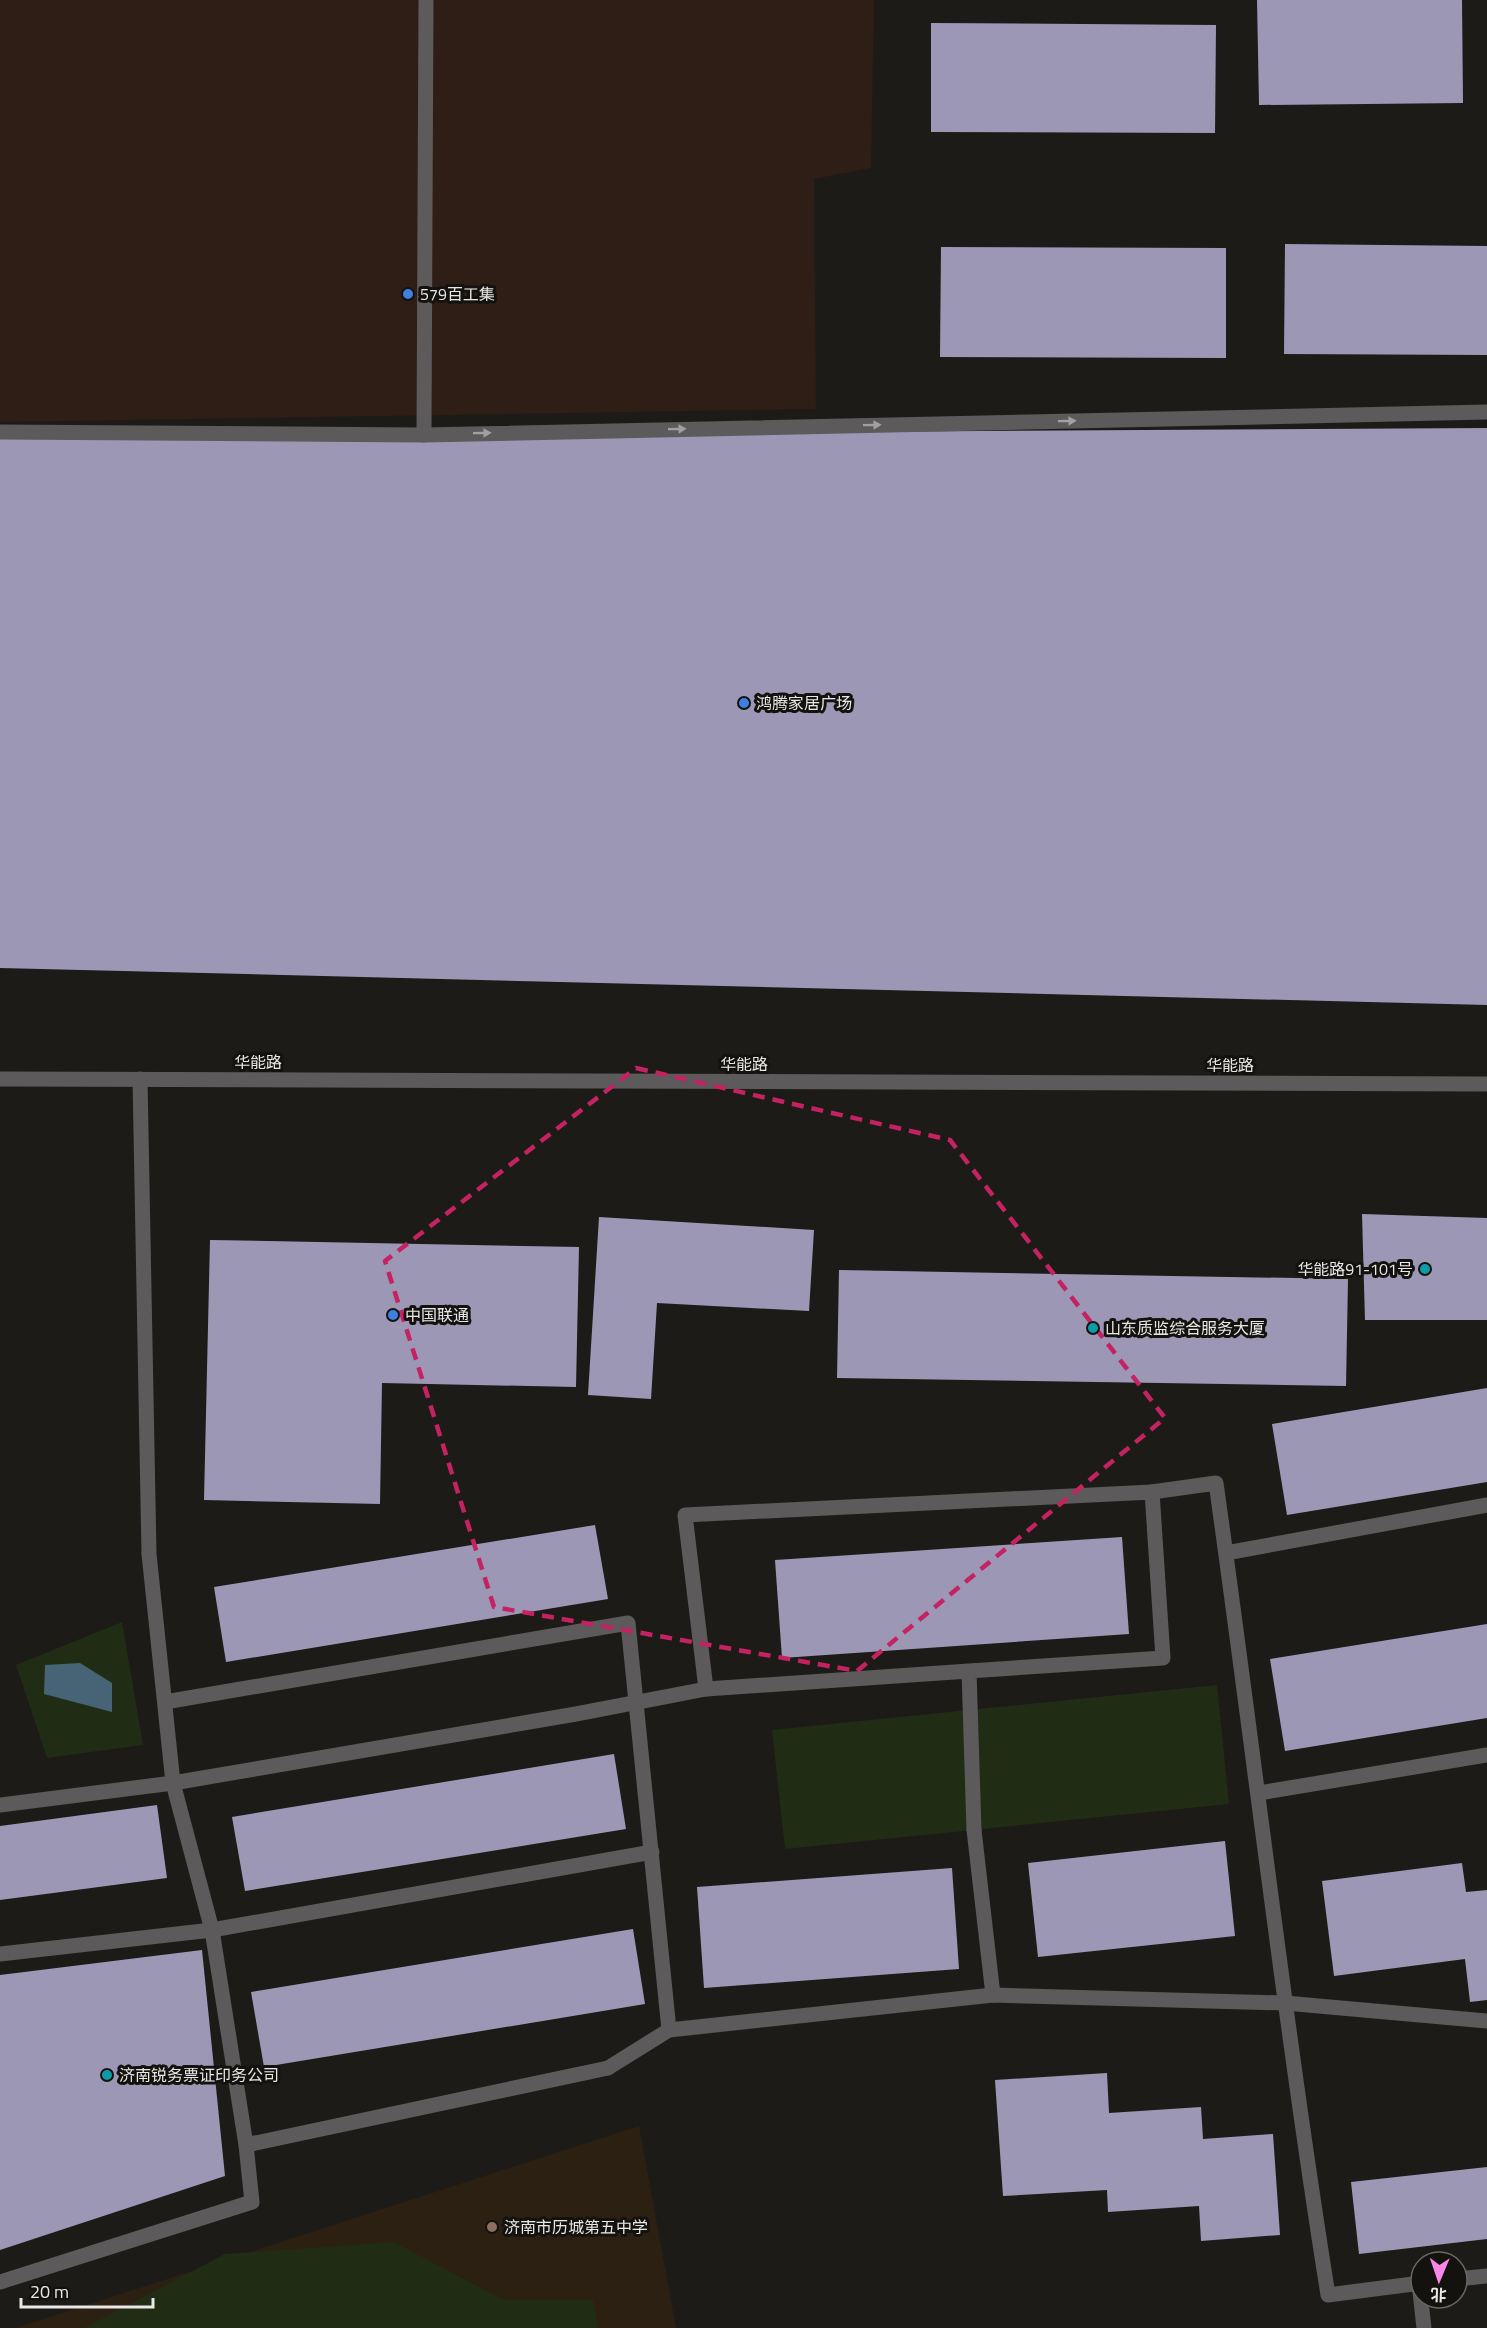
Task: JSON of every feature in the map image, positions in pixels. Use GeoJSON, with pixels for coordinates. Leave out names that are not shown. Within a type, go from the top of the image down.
{"type":"FeatureCollection","features":[{"type":"Feature","properties":{"kind":"street"},"geometry":{"type":"LineString","coordinates":[[424,435],[426,0]]}},
{"type":"Feature","properties":{"kind":"street"},"geometry":{"type":"LineString","coordinates":[[0,432],[424,435],[1487,412]]}},
{"type":"Feature","properties":{"kind":"street","name":"华能路"},"geometry":{"type":"LineString","coordinates":[[0,1079],[1487,1084]]}},
{"type":"Feature","properties":{"kind":"street"},"geometry":{"type":"LineString","coordinates":[[0,2282],[252,2202],[246,2145],[212,1930],[173,1783],[149,1554],[140,1079]]}},
{"type":"Feature","properties":{"kind":"street"},"geometry":{"type":"LineString","coordinates":[[706,1689],[685,1515],[1152,1492],[1216,1483],[1259,1793],[1285,2003],[1328,2295],[1409,2284]]}},
{"type":"Feature","properties":{"kind":"street"},"geometry":{"type":"LineString","coordinates":[[0,1805],[173,1783],[576,1714],[706,1689],[1163,1658],[1152,1492]]}},
{"type":"Feature","properties":{"kind":"street"},"geometry":{"type":"LineString","coordinates":[[1226,1553],[1487,1505]]}},
{"type":"Feature","properties":{"kind":"street"},"geometry":{"type":"LineString","coordinates":[[165,1702],[628,1623],[669,2030]]}},
{"type":"Feature","properties":{"kind":"street"},"geometry":{"type":"LineString","coordinates":[[969,1671],[974,1830],[993,1995]]}},
{"type":"Feature","properties":{"kind":"street"},"geometry":{"type":"LineString","coordinates":[[1259,1793],[1487,1755]]}},
{"type":"Feature","properties":{"kind":"street"},"geometry":{"type":"LineString","coordinates":[[0,1954],[212,1930],[652,1852]]}},
{"type":"Feature","properties":{"kind":"street"},"geometry":{"type":"LineString","coordinates":[[246,2145],[608,2068],[669,2030],[993,1995],[1285,2003],[1487,2021]]}},
{"type":"Feature","properties":{"kind":"street"},"geometry":{"type":"LineString","coordinates":[[1469,2278],[1487,2276]]}},
{"type":"Feature","properties":{"kind":"street"},"geometry":{"type":"LineString","coordinates":[[1422,2310],[1424,2328]]}},
{"type":"Feature","properties":{"kind":"highlighted area"},"geometry":{"type":"Polygon","coordinates":[[[636,1068],[950,1140],[1165,1418],[857,1671],[494,1607],[385,1261],[636,1068]]]}},
{"type":"Feature","properties":{"kind":"shaded area","name":"579百工集"},"geometry":{"type":"Polygon","coordinates":[[[0,0],[874,0],[871,168],[814,179],[816,409],[0,422],[0,0]]]}},
{"type":"Feature","properties":{"kind":"shaded area","name":"济南市历城第五中学"},"geometry":{"type":"Polygon","coordinates":[[[639,2126],[676,2328],[16,2328],[639,2126]]]}},
{"type":"Feature","properties":{"kind":"green space"},"geometry":{"type":"Polygon","coordinates":[[[122,1622],[143,1745],[47,1758],[16,1665],[122,1622]]]}},
{"type":"Feature","properties":{"kind":"green space"},"geometry":{"type":"Polygon","coordinates":[[[1217,1685],[1229,1804],[785,1849],[772,1730],[1217,1685]]]}},
{"type":"Feature","properties":{"kind":"green space"},"geometry":{"type":"Polygon","coordinates":[[[394,2242],[504,2300],[593,2300],[598,2328],[84,2328],[225,2254],[394,2242]]]}},
{"type":"Feature","properties":{"kind":"water"},"geometry":{"type":"Polygon","coordinates":[[[80,1663],[112,1683],[112,1712],[44,1694],[45,1665],[80,1663]]]}},
{"type":"Feature","properties":{"kind":"building"},"geometry":{"type":"Polygon","coordinates":[[[1257,0],[1462,0],[1463,103],[1259,105],[1257,0]]]}},
{"type":"Feature","properties":{"kind":"building"},"geometry":{"type":"Polygon","coordinates":[[[931,23],[1216,25],[1215,133],[931,132],[931,23]]]}},
{"type":"Feature","properties":{"kind":"building"},"geometry":{"type":"Polygon","coordinates":[[[1285,244],[1487,246],[1487,355],[1284,354],[1285,244]]]}},
{"type":"Feature","properties":{"kind":"building"},"geometry":{"type":"Polygon","coordinates":[[[941,247],[1226,248],[1226,358],[940,357],[941,247]]]}},
{"type":"Feature","properties":{"kind":"building","name":"鸿腾家居广场"},"geometry":{"type":"Polygon","coordinates":[[[1487,428],[1487,1005],[0,968],[0,437],[1487,428]]]}},
{"type":"Feature","properties":{"kind":"building","name":"华能路91-101号"},"geometry":{"type":"Polygon","coordinates":[[[1362,1214],[1487,1218],[1487,1320],[1365,1320],[1362,1214]]]}},
{"type":"Feature","properties":{"kind":"building"},"geometry":{"type":"Polygon","coordinates":[[[599,1217],[814,1230],[809,1311],[657,1303],[651,1399],[588,1395],[599,1217]]]}},
{"type":"Feature","properties":{"kind":"building","name":"中国联通"},"geometry":{"type":"Polygon","coordinates":[[[210,1240],[579,1247],[576,1387],[382,1383],[380,1504],[204,1500],[210,1240]]]}},
{"type":"Feature","properties":{"kind":"building","name":"山东质监综合服务大厦"},"geometry":{"type":"Polygon","coordinates":[[[839,1270],[1348,1279],[1346,1386],[837,1378],[839,1270]]]}},
{"type":"Feature","properties":{"kind":"building"},"geometry":{"type":"Polygon","coordinates":[[[1487,1388],[1487,1482],[1287,1515],[1272,1424],[1487,1388]]]}},
{"type":"Feature","properties":{"kind":"building"},"geometry":{"type":"Polygon","coordinates":[[[595,1525],[608,1599],[226,1662],[214,1587],[595,1525]]]}},
{"type":"Feature","properties":{"kind":"building"},"geometry":{"type":"Polygon","coordinates":[[[1122,1537],[1129,1634],[782,1658],[775,1560],[1122,1537]]]}},
{"type":"Feature","properties":{"kind":"building"},"geometry":{"type":"Polygon","coordinates":[[[1487,1624],[1487,1718],[1285,1751],[1270,1659],[1487,1624]]]}},
{"type":"Feature","properties":{"kind":"building"},"geometry":{"type":"Polygon","coordinates":[[[614,1754],[626,1829],[245,1891],[232,1817],[614,1754]]]}},
{"type":"Feature","properties":{"kind":"building"},"geometry":{"type":"Polygon","coordinates":[[[157,1805],[167,1878],[0,1900],[0,1826],[157,1805]]]}},
{"type":"Feature","properties":{"kind":"building"},"geometry":{"type":"Polygon","coordinates":[[[1225,1841],[1235,1936],[1038,1957],[1028,1863],[1225,1841]]]}},
{"type":"Feature","properties":{"kind":"building"},"geometry":{"type":"Polygon","coordinates":[[[1462,1863],[1466,1892],[1487,1890],[1487,2000],[1470,2002],[1465,1959],[1334,1976],[1322,1881],[1462,1863]]]}},
{"type":"Feature","properties":{"kind":"building"},"geometry":{"type":"Polygon","coordinates":[[[952,1868],[959,1969],[704,1988],[697,1887],[952,1868]]]}},
{"type":"Feature","properties":{"kind":"building"},"geometry":{"type":"Polygon","coordinates":[[[633,1929],[645,2004],[264,2067],[251,1992],[633,1929]]]}},
{"type":"Feature","properties":{"kind":"building","name":"济南锐务票证印务公司"},"geometry":{"type":"Polygon","coordinates":[[[202,1950],[225,2176],[0,2250],[0,1975],[202,1950]]]}},
{"type":"Feature","properties":{"kind":"building"},"geometry":{"type":"Polygon","coordinates":[[[1107,2073],[1109,2113],[1201,2107],[1203,2139],[1273,2134],[1280,2235],[1201,2241],[1199,2206],[1108,2212],[1107,2190],[1003,2196],[995,2080],[1107,2073]]]}},
{"type":"Feature","properties":{"kind":"building"},"geometry":{"type":"Polygon","coordinates":[[[1487,2167],[1487,2239],[1359,2254],[1351,2182],[1487,2167]]]}},
{"type":"Feature","properties":{"kind":"place","name":"579百工集"},"geometry":{"type":"Point","coordinates":[408,294]}},
{"type":"Feature","properties":{"kind":"place","name":"鸿腾家居广场"},"geometry":{"type":"Point","coordinates":[744,703]}},
{"type":"Feature","properties":{"kind":"place","name":"华能路91-101号"},"geometry":{"type":"Point","coordinates":[1425,1269]}},
{"type":"Feature","properties":{"kind":"place","name":"中国联通"},"geometry":{"type":"Point","coordinates":[393,1315]}},
{"type":"Feature","properties":{"kind":"place","name":"山东质监综合服务大厦"},"geometry":{"type":"Point","coordinates":[1093,1328]}},
{"type":"Feature","properties":{"kind":"place","name":"济南锐务票证印务公司"},"geometry":{"type":"Point","coordinates":[107,2075]}},
{"type":"Feature","properties":{"kind":"place","name":"济南市历城第五中学"},"geometry":{"type":"Point","coordinates":[492,2227]}}]}
